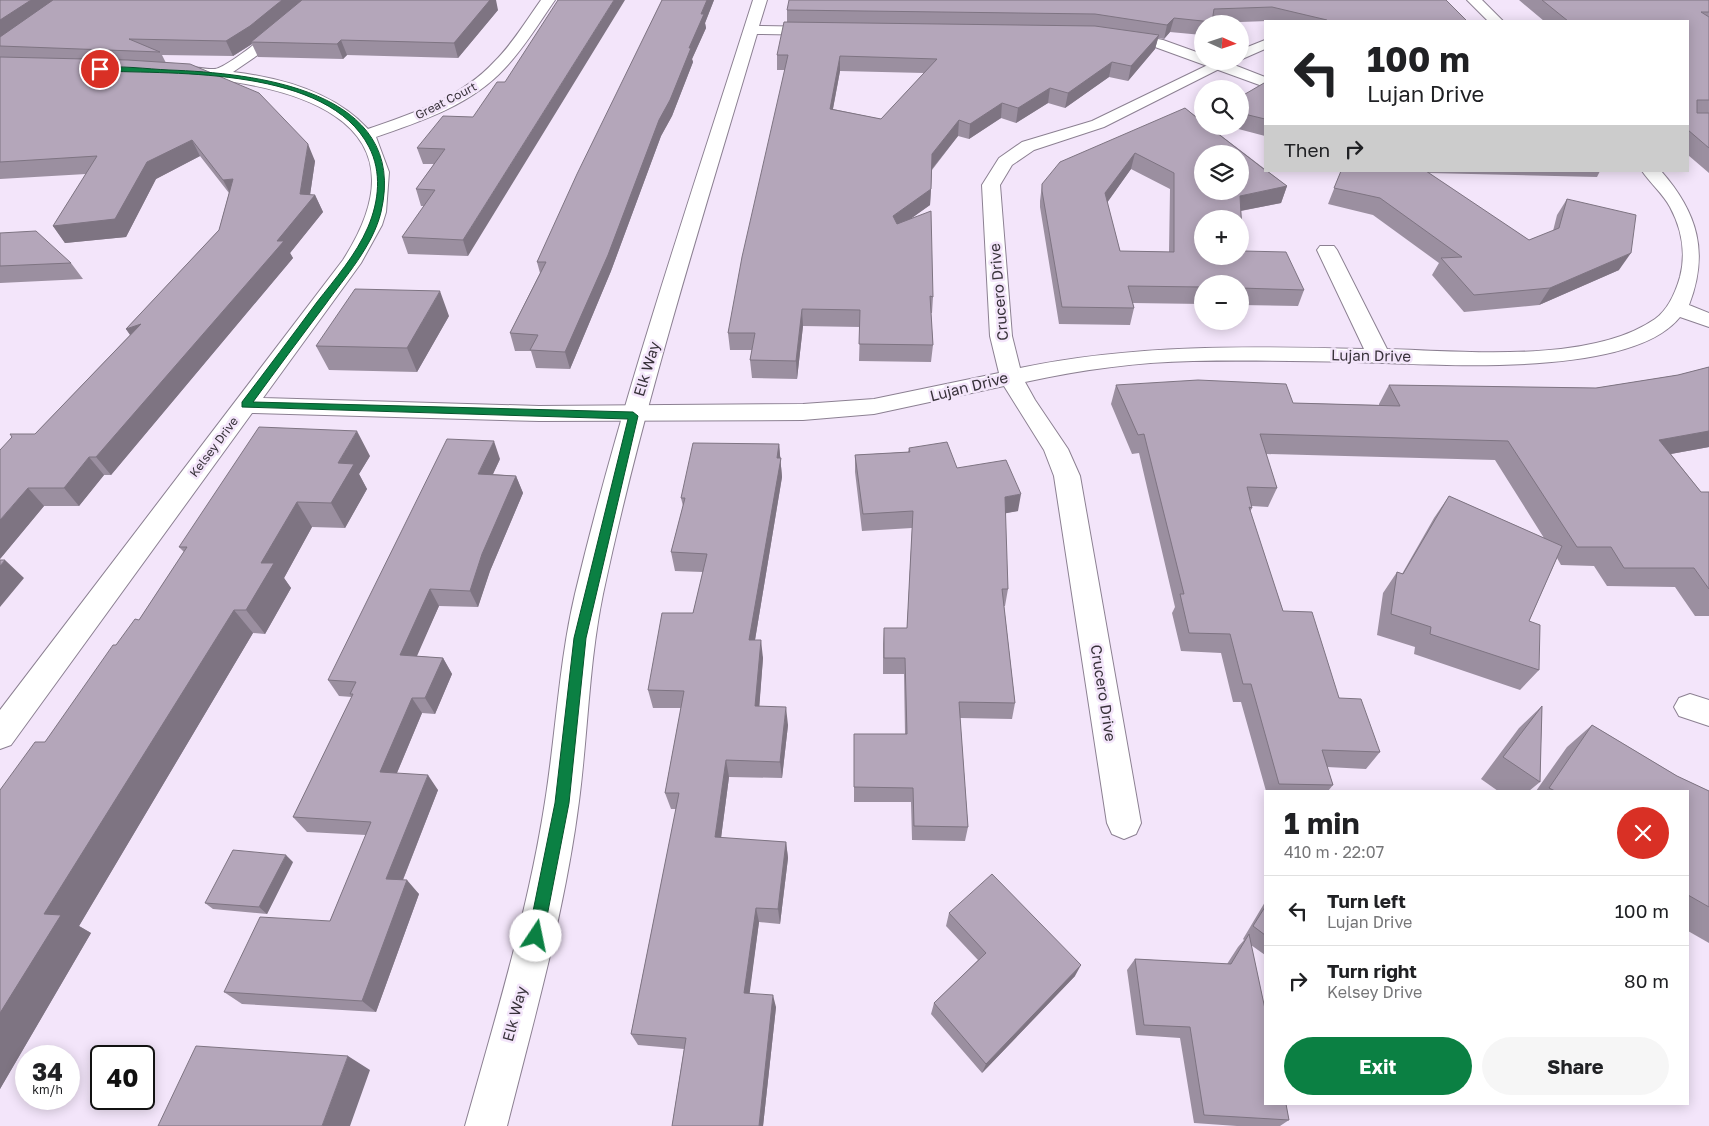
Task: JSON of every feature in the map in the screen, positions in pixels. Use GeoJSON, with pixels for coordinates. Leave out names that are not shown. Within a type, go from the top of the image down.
{"type":"FeatureCollection","features":[{"type":"Feature","properties":{"kind":"street"},"geometry":{"type":"LineString","coordinates":[[220,74],[256,50],[316,0]]}},
{"type":"Feature","properties":{"kind":"street","name":"Great Court"},"geometry":{"type":"LineString","coordinates":[[366,135],[424,114],[466,94],[481,83],[502,63],[548,0]]}},
{"type":"Feature","properties":{"kind":"street","name":"Elk Way"},"geometry":{"type":"LineString","coordinates":[[486,1126],[536,936],[562,803],[580,638],[633,416],[760,0]]}},
{"type":"Feature","properties":{"kind":"street"},"geometry":{"type":"LineString","coordinates":[[1474,0],[1495,20]]}},
{"type":"Feature","properties":{"kind":"street"},"geometry":{"type":"LineString","coordinates":[[750,30],[838,31]]}},
{"type":"Feature","properties":{"kind":"street"},"geometry":{"type":"LineString","coordinates":[[1108,35],[1158,43],[1194,53]]}},
{"type":"Feature","properties":{"kind":"street","name":"Crucero Drive"},"geometry":{"type":"LineString","coordinates":[[1249,49],[1264,44]]}},
{"type":"Feature","properties":{"kind":"street","name":"Crucero Drive"},"geometry":{"type":"LineString","coordinates":[[1124,823],[1067,476],[1056,449],[1024,402],[1011,377],[1001,336],[991,185],[996,172],[1006,160],[1020,150],[1039,141],[1099,123],[1201,70]]}},
{"type":"Feature","properties":{"kind":"street"},"geometry":{"type":"LineString","coordinates":[[1240,70],[1264,82]]}},
{"type":"Feature","properties":{"kind":"street","name":"Kelsey Drive"},"geometry":{"type":"LineString","coordinates":[[0,736],[351,263],[371,229],[377,213],[382,183],[378,158],[366,135],[347,116],[334,107],[302,92],[264,81],[220,74],[149,71]]}},
{"type":"Feature","properties":{"kind":"street","name":"Lujan Drive"},"geometry":{"type":"LineString","coordinates":[[245,405],[633,416],[853,409],[932,397],[1011,377],[1116,360],[1188,354],[1522,358],[1557,355],[1605,346],[1645,334],[1682,310],[1694,298],[1702,283],[1706,251],[1694,219],[1682,203],[1652,172]]}},
{"type":"Feature","properties":{"kind":"street"},"geometry":{"type":"LineString","coordinates":[[1326,250],[1379,356]]}},
{"type":"Feature","properties":{"kind":"street"},"geometry":{"type":"LineString","coordinates":[[1682,310],[1709,321]]}},
{"type":"Feature","properties":{"kind":"building"},"geometry":{"type":"Polygon","coordinates":[[[0,0],[31,0],[0,20],[0,0]]]}},
{"type":"Feature","properties":{"kind":"building"},"geometry":{"type":"Polygon","coordinates":[[[53,0],[282,0],[250,26],[226,41],[129,39],[160,52],[0,46],[0,37],[53,0]]]}},
{"type":"Feature","properties":{"kind":"building"},"geometry":{"type":"Polygon","coordinates":[[[302,0],[490,0],[454,43],[341,40],[337,44],[251,42],[302,0]]]}},
{"type":"Feature","properties":{"kind":"building"},"geometry":{"type":"Polygon","coordinates":[[[558,0],[614,0],[463,240],[402,237],[435,190],[416,189],[445,149],[417,148],[443,116],[473,117],[497,82],[505,82],[558,0]]]}},
{"type":"Feature","properties":{"kind":"building"},"geometry":{"type":"Polygon","coordinates":[[[662,0],[707,0],[701,14],[704,14],[689,48],[691,48],[670,100],[659,120],[608,255],[565,352],[530,350],[538,335],[510,333],[546,262],[537,262],[577,174],[662,0]]]}},
{"type":"Feature","properties":{"kind":"building"},"geometry":{"type":"Polygon","coordinates":[[[789,0],[1446,0],[1466,20],[1327,20],[1272,7],[1214,9],[1213,15],[1194,15],[1194,20],[1174,18],[1167,25],[1095,14],[787,10],[789,0]]]}},
{"type":"Feature","properties":{"kind":"building"},"geometry":{"type":"Polygon","coordinates":[[[1542,0],[1709,0],[1709,12],[1701,12],[1709,17],[1709,100],[1697,100],[1697,113],[1709,113],[1709,148],[1689,131],[1689,20],[1567,20],[1542,0]]]}},
{"type":"Feature","properties":{"kind":"building"},"geometry":{"type":"Polygon","coordinates":[[[784,22],[1095,26],[1159,35],[1131,66],[1112,62],[1068,93],[1050,88],[1018,108],[1002,103],[970,124],[959,120],[932,154],[931,189],[893,216],[897,224],[931,211],[933,297],[930,296],[933,345],[859,344],[860,310],[802,309],[796,361],[750,360],[755,333],[728,333],[742,257],[788,55],[777,55],[784,22]],[[840,56],[830,109],[881,119],[937,59],[840,56]]]}},
{"type":"Feature","properties":{"kind":"building"},"geometry":{"type":"Polygon","coordinates":[[[0,57],[128,60],[190,64],[259,93],[308,144],[300,194],[315,195],[277,241],[284,241],[96,457],[89,457],[64,488],[28,488],[0,520],[0,450],[12,437],[10,434],[35,434],[141,324],[126,329],[219,230],[233,179],[223,180],[192,140],[147,162],[115,219],[53,226],[97,156],[0,162],[0,57]]]}},
{"type":"Feature","properties":{"kind":"building"},"geometry":{"type":"Polygon","coordinates":[[[1264,83],[1264,119],[1249,115],[1249,92],[1264,83]]]}},
{"type":"Feature","properties":{"kind":"building"},"geometry":{"type":"Polygon","coordinates":[[[1185,108],[1194,115],[1194,135],[1220,135],[1233,145],[1194,145],[1194,200],[1240,200],[1241,210],[1194,210],[1194,265],[1249,265],[1249,251],[1286,252],[1304,290],[1249,288],[1249,275],[1194,275],[1194,287],[1128,286],[1134,308],[1062,307],[1042,184],[1060,162],[1185,108]],[[1135,153],[1105,193],[1120,251],[1174,252],[1174,173],[1135,153]]]}},
{"type":"Feature","properties":{"kind":"building"},"geometry":{"type":"Polygon","coordinates":[[[1249,158],[1264,169],[1264,172],[1268,172],[1287,186],[1249,194],[1249,158]]]}},
{"type":"Feature","properties":{"kind":"building"},"geometry":{"type":"Polygon","coordinates":[[[1341,172],[1427,172],[1529,240],[1559,228],[1567,199],[1636,215],[1631,253],[1550,288],[1474,295],[1441,258],[1462,257],[1380,198],[1334,188],[1341,172]]]}},
{"type":"Feature","properties":{"kind":"building"},"geometry":{"type":"Polygon","coordinates":[[[36,231],[71,263],[0,266],[0,233],[36,231]]]}},
{"type":"Feature","properties":{"kind":"building"},"geometry":{"type":"Polygon","coordinates":[[[355,289],[440,291],[407,348],[316,346],[355,289]]]}},
{"type":"Feature","properties":{"kind":"building"},"geometry":{"type":"Polygon","coordinates":[[[1709,367],[1709,431],[1659,440],[1701,492],[1709,492],[1709,589],[1694,568],[1624,568],[1611,547],[1577,547],[1508,441],[1260,434],[1277,488],[1247,487],[1252,508],[1249,507],[1283,611],[1312,612],[1339,698],[1361,699],[1380,752],[1322,750],[1333,785],[1279,784],[1251,684],[1243,684],[1230,634],[1189,633],[1180,594],[1184,594],[1144,434],[1138,435],[1116,385],[1198,380],[1286,384],[1293,403],[1400,406],[1389,385],[1596,388],[1678,375],[1709,367]]]}},
{"type":"Feature","properties":{"kind":"building"},"geometry":{"type":"Polygon","coordinates":[[[259,427],[357,431],[338,463],[354,464],[331,503],[297,502],[261,563],[274,563],[246,610],[234,610],[44,914],[61,915],[0,1013],[0,790],[35,742],[45,742],[113,645],[116,645],[135,619],[139,620],[187,547],[179,547],[259,427]]]}},
{"type":"Feature","properties":{"kind":"building"},"geometry":{"type":"Polygon","coordinates":[[[447,439],[494,441],[478,474],[516,476],[482,554],[470,591],[430,589],[400,655],[443,658],[425,698],[412,698],[380,772],[428,775],[386,879],[407,880],[362,1001],[224,992],[260,917],[330,921],[371,822],[293,817],[353,694],[350,694],[356,682],[328,680],[447,439]]]}},
{"type":"Feature","properties":{"kind":"building"},"geometry":{"type":"Polygon","coordinates":[[[947,442],[957,468],[1006,460],[1021,494],[1005,497],[1008,589],[1002,589],[1015,703],[959,702],[968,827],[914,826],[913,788],[854,787],[854,734],[907,734],[905,658],[884,658],[884,628],[907,628],[913,511],[863,514],[855,455],[910,452],[909,448],[947,442]]]}},
{"type":"Feature","properties":{"kind":"building"},"geometry":{"type":"Polygon","coordinates":[[[693,443],[779,444],[777,458],[781,458],[749,640],[761,640],[755,706],[786,707],[780,762],[726,760],[715,837],[786,842],[778,909],[756,908],[744,993],[773,995],[759,1126],[672,1126],[686,1038],[631,1034],[679,793],[665,793],[684,691],[648,690],[662,613],[693,613],[707,554],[671,552],[685,498],[681,498],[693,443]]]}},
{"type":"Feature","properties":{"kind":"building"},"geometry":{"type":"Polygon","coordinates":[[[1449,496],[1562,546],[1529,621],[1540,625],[1539,670],[1430,634],[1431,627],[1391,614],[1397,572],[1403,574],[1449,496]]]}},
{"type":"Feature","properties":{"kind":"building"},"geometry":{"type":"Polygon","coordinates":[[[1542,706],[1540,782],[1503,757],[1542,706]]]}},
{"type":"Feature","properties":{"kind":"building"},"geometry":{"type":"Polygon","coordinates":[[[1592,725],[1677,776],[1709,791],[1709,907],[1689,896],[1689,790],[1553,790],[1549,788],[1592,725]]]}},
{"type":"Feature","properties":{"kind":"building"},"geometry":{"type":"Polygon","coordinates":[[[233,850],[286,855],[259,907],[205,903],[233,850]]]}},
{"type":"Feature","properties":{"kind":"building"},"geometry":{"type":"Polygon","coordinates":[[[992,874],[1081,965],[986,1064],[934,1003],[986,953],[949,913],[992,874]]]}},
{"type":"Feature","properties":{"kind":"building"},"geometry":{"type":"Polygon","coordinates":[[[1264,909],[1264,934],[1253,926],[1264,909]]]}},
{"type":"Feature","properties":{"kind":"building"},"geometry":{"type":"Polygon","coordinates":[[[1249,934],[1264,1004],[1264,1105],[1286,1105],[1289,1120],[1204,1115],[1190,1027],[1144,1025],[1135,959],[1231,964],[1249,934]]]}},
{"type":"Feature","properties":{"kind":"building"},"geometry":{"type":"Polygon","coordinates":[[[196,1046],[348,1056],[322,1126],[158,1126],[196,1046]]]}},
{"type":"Feature","properties":{"kind":"route"},"geometry":{"type":"LineString","coordinates":[[100,69],[199,72],[242,77],[284,86],[319,99],[334,107],[347,116],[366,135],[373,146],[378,158],[382,183],[377,213],[371,229],[351,263],[245,405],[633,416],[580,638],[562,803],[536,936]]}}]}
